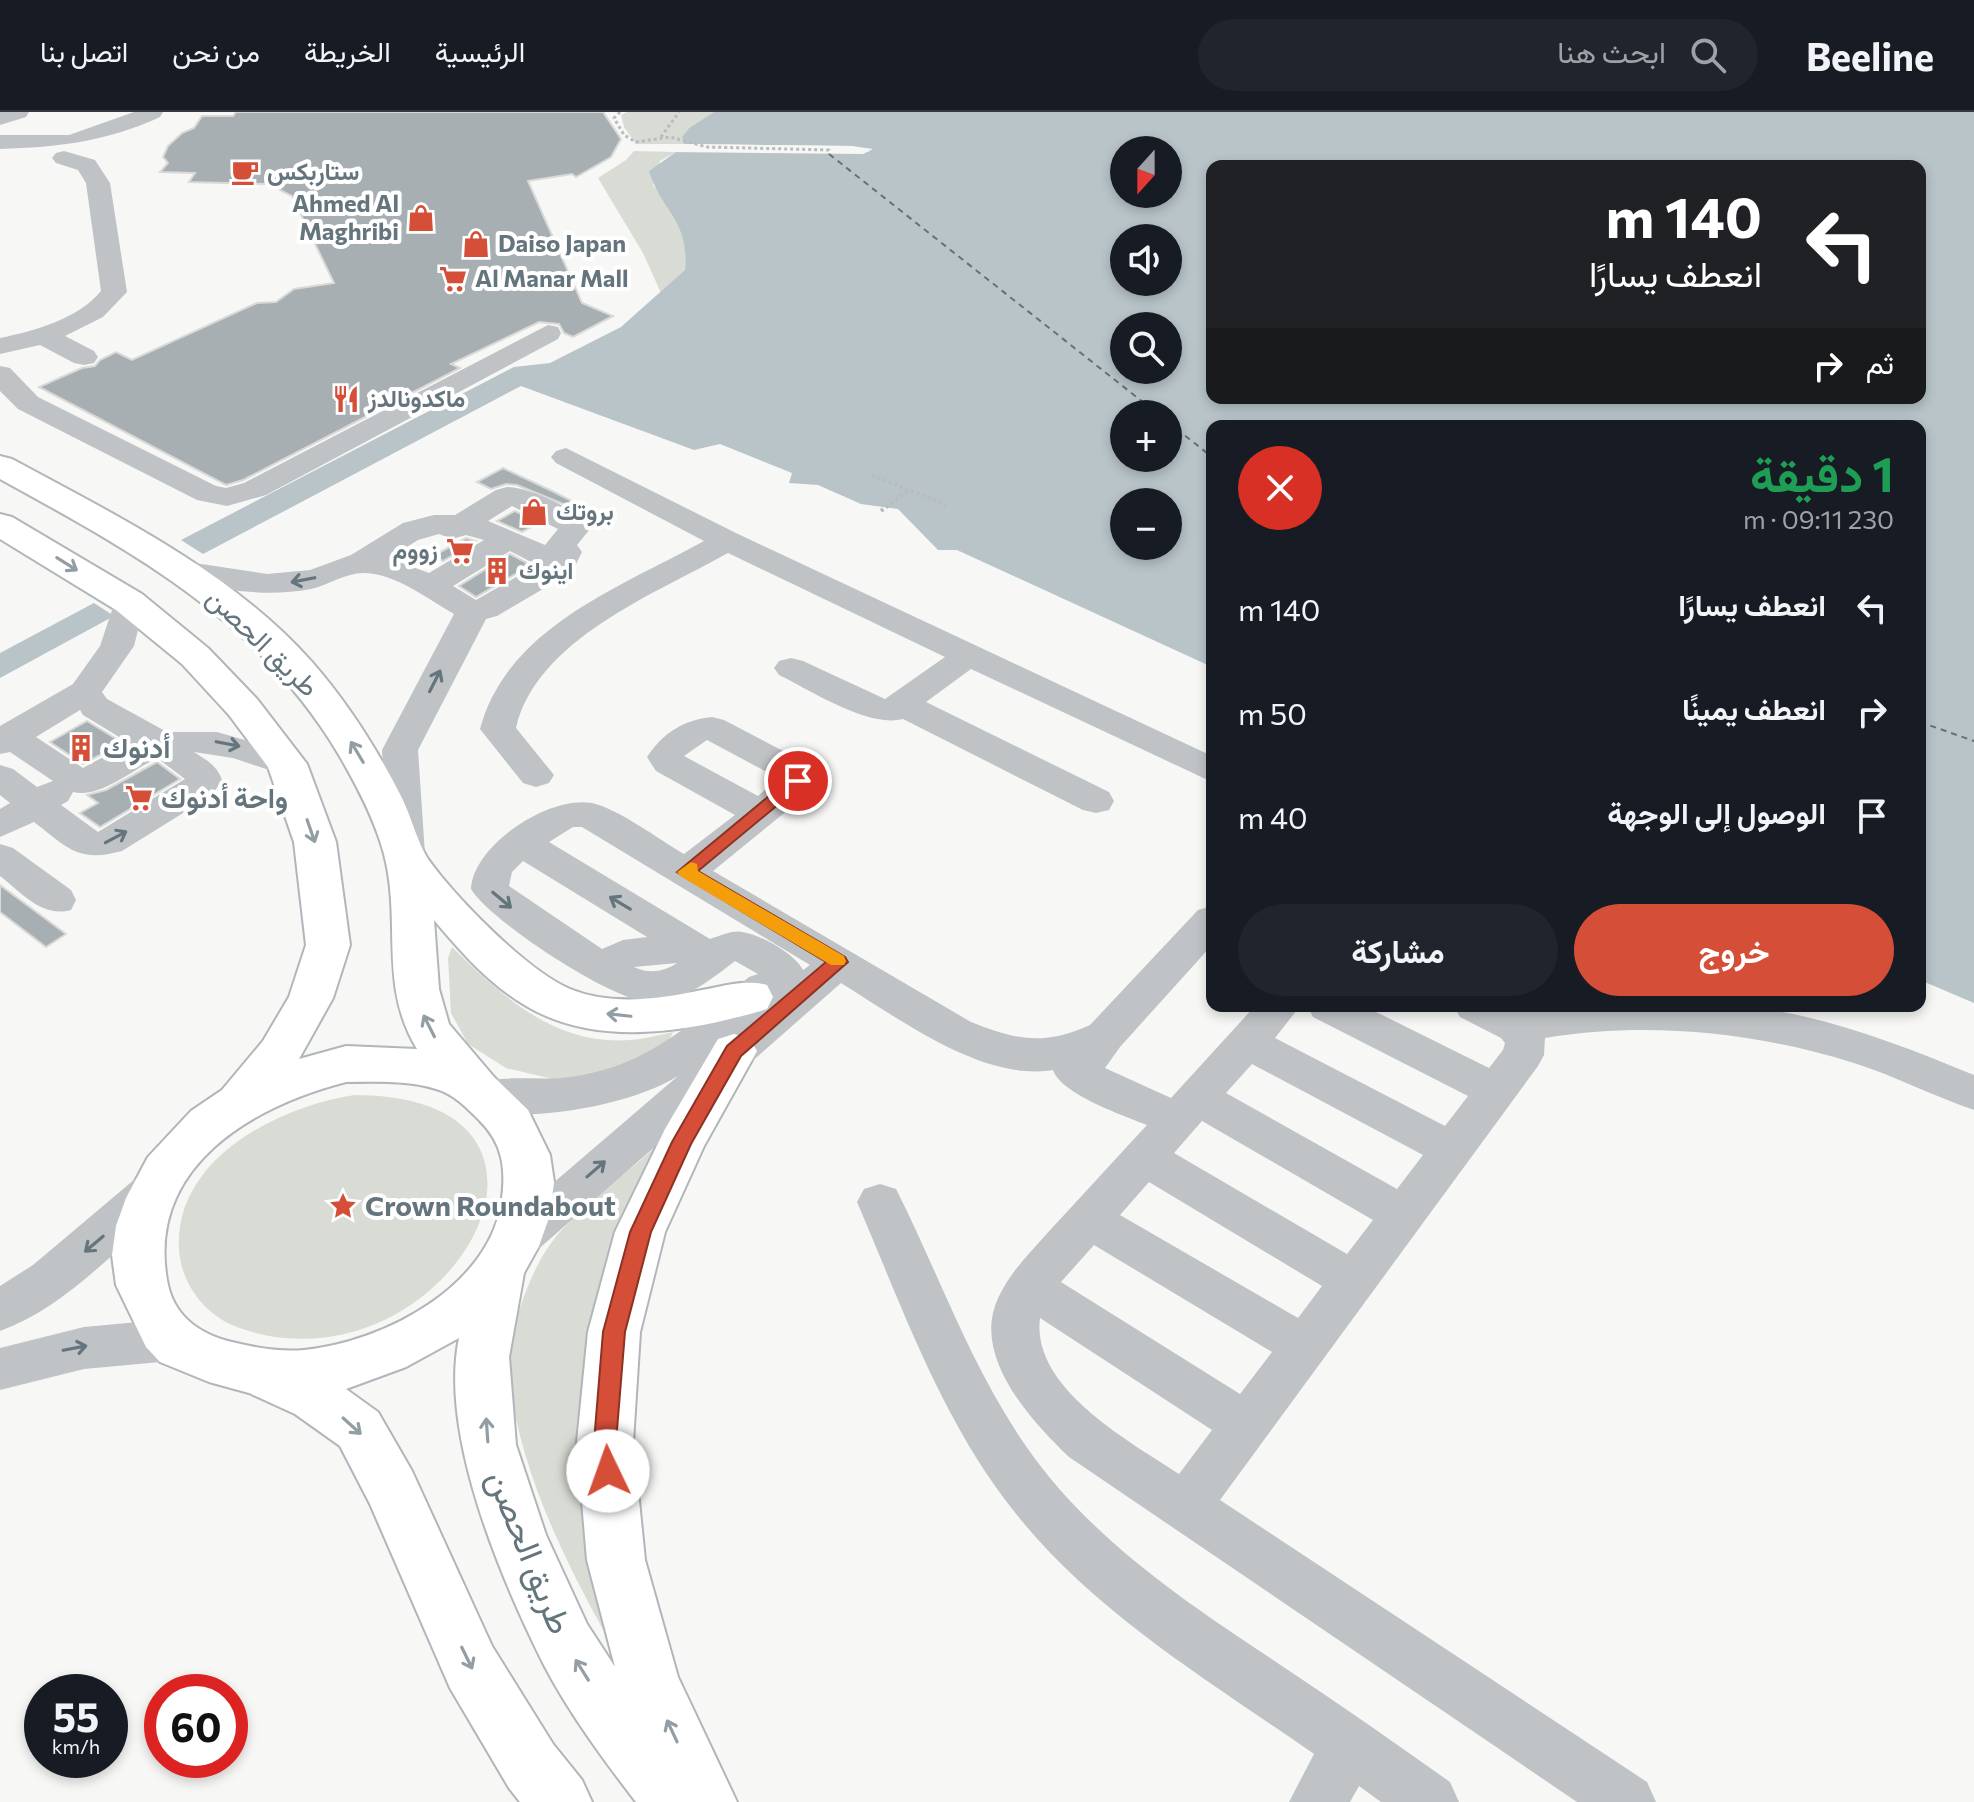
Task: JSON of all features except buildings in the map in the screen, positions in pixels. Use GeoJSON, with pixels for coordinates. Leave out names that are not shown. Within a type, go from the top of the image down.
{"type":"FeatureCollection","features":[{"type":"Feature","properties":{"kind":"main road"},"geometry":{"type":"LineString","coordinates":[[0,434],[71,480],[95,503],[112,528]]}},
{"type":"Feature","properties":{"kind":"main road","name":"طريق الحصن"},"geometry":{"type":"LineString","coordinates":[[0,466],[188,572],[243,615],[289,659],[328,707],[359,754],[383,799],[407,862],[416,985],[425,1023],[446,1055],[517,1128],[528,1161],[529,1198],[508,1255],[482,1357],[488,1445],[518,1538],[566,1645],[623,1735],[676,1802]]}},
{"type":"Feature","properties":{"kind":"main road","name":"طريق الحصن"},"geometry":{"type":"LineString","coordinates":[[0,524],[129,602],[195,656],[243,707],[287,764],[315,842],[328,945],[311,998],[279,1053],[232,1106]]}},
{"type":"Feature","properties":{"kind":"main road"},"geometry":{"type":"LineString","coordinates":[[407,862],[469,930],[522,981],[533,990],[580,1010],[630,1016],[683,1010],[796,969]]}},
{"type":"Feature","properties":{"kind":"main road"},"geometry":{"type":"LineString","coordinates":[[705,1802],[650,1684],[627,1602],[616,1560],[605,1442],[614,1332],[640,1232],[682,1142],[734,1051]]}},
{"type":"Feature","properties":{"kind":"main road"},"geometry":{"type":"LineString","coordinates":[[480,1091],[454,1076],[403,1064],[346,1064],[287,1079],[232,1106],[185,1145],[151,1192],[136,1243],[142,1293],[171,1340],[211,1360],[261,1373],[314,1397],[359,1429],[392,1489],[471,1667],[531,1766],[560,1802]]}},
{"type":"Feature","properties":{"kind":"main road"},"geometry":{"type":"LineString","coordinates":[[261,1373],[328,1371],[395,1351],[454,1316],[508,1255]]}},
{"type":"Feature","properties":{"kind":"lane"},"geometry":{"type":"LineString","coordinates":[[0,118],[18,112]]}},
{"type":"Feature","properties":{"kind":"lane"},"geometry":{"type":"LineString","coordinates":[[0,150],[77,150],[136,116]]}},
{"type":"Feature","properties":{"kind":"lane"},"geometry":{"type":"LineString","coordinates":[[0,142],[77,150]]}},
{"type":"Feature","properties":{"kind":"lane"},"geometry":{"type":"LineString","coordinates":[[7,359],[91,315],[108,303],[114,292],[98,183],[77,150]]}},
{"type":"Feature","properties":{"kind":"lane"},"geometry":{"type":"LineString","coordinates":[[7,359],[16,395],[28,403],[208,494],[227,497],[255,489],[548,333]]}},
{"type":"Feature","properties":{"kind":"lane"},"geometry":{"type":"LineString","coordinates":[[7,359],[84,357]]}},
{"type":"Feature","properties":{"kind":"lane"},"geometry":{"type":"LineString","coordinates":[[566,457],[727,541],[1206,767]]}},
{"type":"Feature","properties":{"kind":"lane"},"geometry":{"type":"LineString","coordinates":[[380,567],[419,529],[483,511]]}},
{"type":"Feature","properties":{"kind":"lane"},"geometry":{"type":"LineString","coordinates":[[483,511],[481,526],[500,572]]}},
{"type":"Feature","properties":{"kind":"lane"},"geometry":{"type":"LineString","coordinates":[[407,862],[400,750],[468,623],[500,572],[483,511]]}},
{"type":"Feature","properties":{"kind":"lane"},"geometry":{"type":"LineString","coordinates":[[536,775],[498,729],[506,706],[547,647],[569,629],[727,541]]}},
{"type":"Feature","properties":{"kind":"lane"},"geometry":{"type":"LineString","coordinates":[[188,572],[238,583],[278,585],[380,567],[500,572]]}},
{"type":"Feature","properties":{"kind":"lane"},"geometry":{"type":"LineString","coordinates":[[31,723],[117,646],[129,602]]}},
{"type":"Feature","properties":{"kind":"lane"},"geometry":{"type":"LineString","coordinates":[[791,668],[884,711],[904,705],[969,655]]}},
{"type":"Feature","properties":{"kind":"lane"},"geometry":{"type":"LineString","coordinates":[[904,705],[1096,801]]}},
{"type":"Feature","properties":{"kind":"lane"},"geometry":{"type":"LineString","coordinates":[[0,777],[85,842],[96,845],[109,842],[199,787],[204,780],[202,774],[173,755],[166,744],[139,734],[101,711],[31,723]]}},
{"type":"Feature","properties":{"kind":"lane"},"geometry":{"type":"LineString","coordinates":[[31,723],[104,771]]}},
{"type":"Feature","properties":{"kind":"lane"},"geometry":{"type":"LineString","coordinates":[[31,723],[104,771]]}},
{"type":"Feature","properties":{"kind":"lane"},"geometry":{"type":"LineString","coordinates":[[0,825],[149,748],[166,744],[214,742],[252,749],[287,764]]}},
{"type":"Feature","properties":{"kind":"lane"},"geometry":{"type":"LineString","coordinates":[[796,969],[686,872],[597,819],[579,813],[559,819],[505,856],[491,872],[489,880],[494,896],[610,973],[617,958],[631,951],[702,953],[739,945],[796,969],[1009,1053],[1035,1058],[1062,1054],[1105,1036]]}},
{"type":"Feature","properties":{"kind":"lane"},"geometry":{"type":"LineString","coordinates":[[686,872],[760,813]]}},
{"type":"Feature","properties":{"kind":"lane"},"geometry":{"type":"LineString","coordinates":[[523,844],[702,953]]}},
{"type":"Feature","properties":{"kind":"lane"},"geometry":{"type":"LineString","coordinates":[[0,857],[57,900]]}},
{"type":"Feature","properties":{"kind":"lane"},"geometry":{"type":"LineString","coordinates":[[956,1033],[988,1064],[1006,1075],[1029,1081],[1053,1079],[1074,1071],[1206,927]]}},
{"type":"Feature","properties":{"kind":"lane"},"geometry":{"type":"LineString","coordinates":[[508,1255],[734,1051],[796,969]]}},
{"type":"Feature","properties":{"kind":"lane"},"geometry":{"type":"LineString","coordinates":[[480,1091],[580,1094],[626,1082],[680,1055],[796,969]]}},
{"type":"Feature","properties":{"kind":"lane"},"geometry":{"type":"LineString","coordinates":[[1274,1012],[1029,1286],[1019,1300],[1013,1331],[1017,1346],[1036,1386],[1050,1406],[1087,1441],[1627,1802]]}},
{"type":"Feature","properties":{"kind":"lane"},"geometry":{"type":"LineString","coordinates":[[1340,1012],[1496,1091]]}},
{"type":"Feature","properties":{"kind":"lane"},"geometry":{"type":"LineString","coordinates":[[1185,1506],[1526,1048],[1526,1041],[1516,1027],[1487,1012]]}},
{"type":"Feature","properties":{"kind":"lane"},"geometry":{"type":"LineString","coordinates":[[1516,1027],[1566,1016],[1610,1013],[1685,1014],[1747,1021],[1865,1050],[1974,1093]]}},
{"type":"Feature","properties":{"kind":"lane"},"geometry":{"type":"LineString","coordinates":[[1247,1042],[1452,1150]]}},
{"type":"Feature","properties":{"kind":"lane"},"geometry":{"type":"LineString","coordinates":[[1074,1071],[1127,1099],[1188,1108],[1403,1215]]}},
{"type":"Feature","properties":{"kind":"lane"},"geometry":{"type":"LineString","coordinates":[[1144,1157],[1353,1281]]}},
{"type":"Feature","properties":{"kind":"lane"},"geometry":{"type":"LineString","coordinates":[[0,1311],[50,1279],[151,1192]]}},
{"type":"Feature","properties":{"kind":"lane"},"geometry":{"type":"LineString","coordinates":[[880,1202],[959,1379],[983,1425],[1013,1470],[1049,1514],[1090,1556],[1136,1596],[1430,1802]]}},
{"type":"Feature","properties":{"kind":"lane"},"geometry":{"type":"LineString","coordinates":[[1089,1219],[1304,1347]]}},
{"type":"Feature","properties":{"kind":"lane"},"geometry":{"type":"LineString","coordinates":[[1029,1286],[1246,1425]]}},
{"type":"Feature","properties":{"kind":"lane"},"geometry":{"type":"LineString","coordinates":[[0,1369],[47,1354],[113,1341],[171,1340]]}},
{"type":"Feature","properties":{"kind":"lane"},"geometry":{"type":"LineString","coordinates":[[1318,1802],[1351,1746]]}},
{"type":"Feature","properties":{"kind":"path"},"geometry":{"type":"LineString","coordinates":[[620,112],[614,118],[624,135],[636,142],[661,137],[707,147],[829,150],[829,154]]}},
{"type":"Feature","properties":{"kind":"path"},"geometry":{"type":"LineString","coordinates":[[661,137],[679,112]]}},
{"type":"Feature","properties":{"kind":"path"},"geometry":{"type":"LineString","coordinates":[[872,475],[946,505]]}},
{"type":"Feature","properties":{"kind":"path"},"geometry":{"type":"LineString","coordinates":[[881,511],[909,490]]}},
{"type":"Feature","properties":{"kind":"shaded area"},"geometry":{"type":"Polygon","coordinates":[[[627,112],[714,112],[689,128],[682,137],[684,144],[636,144],[624,127],[621,115],[627,112]]]}},
{"type":"Feature","properties":{"kind":"shaded area"},"geometry":{"type":"Polygon","coordinates":[[[714,112],[1974,112],[1974,1003],[1926,983],[1926,420],[1206,420],[1206,664],[957,550],[938,550],[898,509],[861,504],[818,485],[789,483],[792,473],[720,444],[694,450],[521,386],[203,554],[181,540],[514,367],[550,363],[621,327],[685,270],[683,238],[679,227],[649,171],[676,152],[870,152],[852,146],[684,144],[682,137],[689,128],[714,112]]]}},
{"type":"Feature","properties":{"kind":"shaded area"},"geometry":{"type":"Polygon","coordinates":[[[634,151],[676,152],[660,161],[653,185],[668,205],[682,233],[685,270],[661,293],[643,253],[598,178],[626,160],[634,151]]]}},
{"type":"Feature","properties":{"kind":"shaded area"},"geometry":{"type":"Polygon","coordinates":[[[94,603],[114,616],[0,678],[0,653],[94,603]]]}},
{"type":"Feature","properties":{"kind":"shaded area"},"geometry":{"type":"Polygon","coordinates":[[[452,947],[510,1000],[554,1026],[603,1040],[636,1039],[673,1032],[668,1044],[597,1075],[553,1079],[506,1068],[468,1044],[451,1013],[448,958],[452,947]]]}},
{"type":"Feature","properties":{"kind":"shaded area"},"geometry":{"type":"Polygon","coordinates":[[[355,1095],[434,1108],[476,1142],[487,1189],[472,1240],[434,1287],[379,1323],[312,1339],[237,1327],[225,1322],[197,1297],[181,1262],[182,1217],[194,1188],[213,1163],[237,1142],[265,1125],[295,1111],[355,1095]]]}},
{"type":"Feature","properties":{"kind":"shaded area"},"geometry":{"type":"Polygon","coordinates":[[[654,1148],[664,1151],[599,1291],[584,1367],[577,1452],[584,1530],[610,1642],[577,1581],[534,1483],[515,1415],[509,1363],[522,1303],[548,1247],[581,1211],[654,1148]]]}},
{"type":"Feature","properties":{"kind":"pier"},"geometry":{"type":"Polygon","coordinates":[[[680,144],[852,146],[873,149],[863,154],[668,152],[682,148],[680,144]]]}},
{"type":"Feature","properties":{"kind":"ferry route"},"geometry":{"type":"LineString","coordinates":[[829,154],[1140,400]]}},
{"type":"Feature","properties":{"kind":"ferry route"},"geometry":{"type":"LineString","coordinates":[[1182,433],[1206,452]]}},
{"type":"Feature","properties":{"kind":"ferry route"},"geometry":{"type":"LineString","coordinates":[[1926,724],[1974,741]]}},
{"type":"Feature","properties":{"kind":"slow traffic"},"geometry":{"type":"LineString","coordinates":[[691,868],[686,872],[837,961]]}},
{"type":"Feature","properties":{"kind":"place","name":"ستاربكس"},"geometry":{"type":"Point","coordinates":[245,172]}},
{"type":"Feature","properties":{"kind":"place","name":"Ahmed Al Maghribi"},"geometry":{"type":"Point","coordinates":[421,218]}},
{"type":"Feature","properties":{"kind":"place","name":"Daiso Japan"},"geometry":{"type":"Point","coordinates":[476,244]}},
{"type":"Feature","properties":{"kind":"place","name":"Al Manar Mall"},"geometry":{"type":"Point","coordinates":[453,279]}},
{"type":"Feature","properties":{"kind":"place","name":"ماكدونالدز"},"geometry":{"type":"Point","coordinates":[346,399]}},
{"type":"Feature","properties":{"kind":"place","name":"بروتك"},"geometry":{"type":"Point","coordinates":[534,512]}},
{"type":"Feature","properties":{"kind":"place","name":"زووم"},"geometry":{"type":"Point","coordinates":[460,551]}},
{"type":"Feature","properties":{"kind":"place","name":"اينوك"},"geometry":{"type":"Point","coordinates":[497,571]}},
{"type":"Feature","properties":{"kind":"place","name":"أدنوك"},"geometry":{"type":"Point","coordinates":[81,748]}},
{"type":"Feature","properties":{"kind":"place","name":"واحة أدنوك"},"geometry":{"type":"Point","coordinates":[139,798]}},
{"type":"Feature","properties":{"kind":"place","name":"Crown Roundabout"},"geometry":{"type":"Point","coordinates":[343,1206]}},
{"type":"Feature","properties":{"kind":"route"},"geometry":{"type":"LineString","coordinates":[[608,1471],[605,1442],[614,1332],[640,1232],[682,1142],[734,1051],[839,962],[686,872],[798,781]]}}]}
